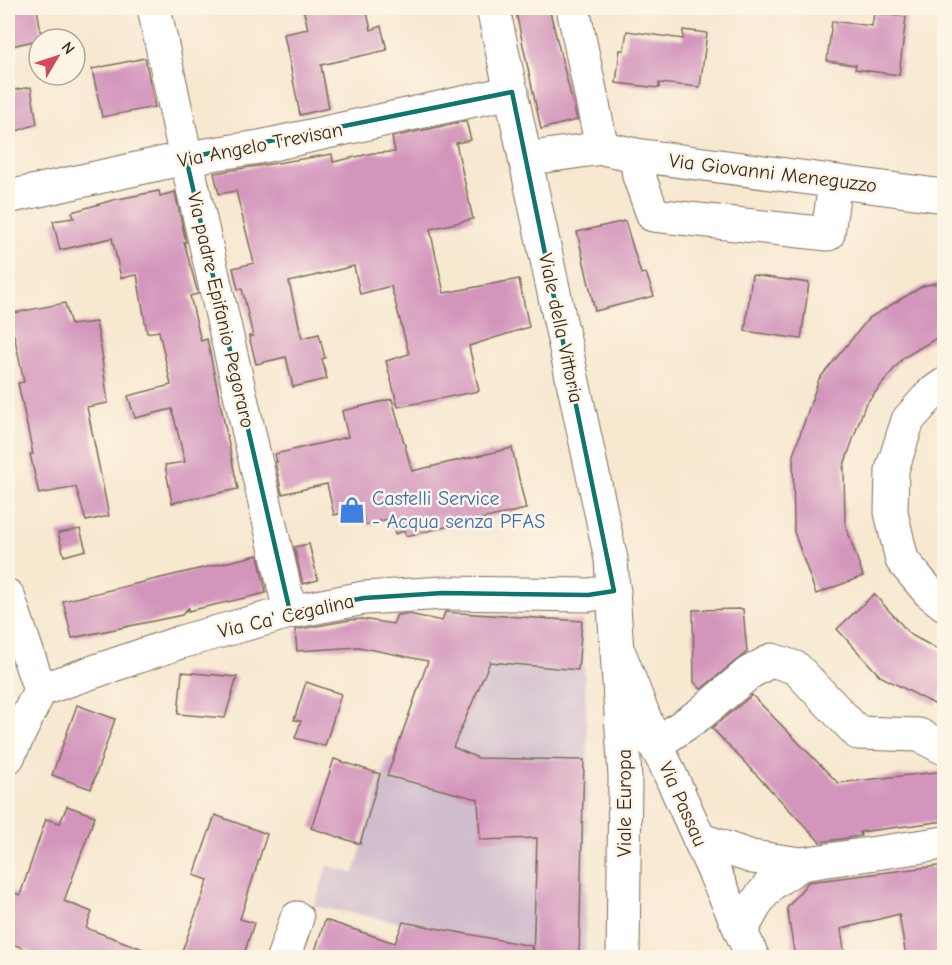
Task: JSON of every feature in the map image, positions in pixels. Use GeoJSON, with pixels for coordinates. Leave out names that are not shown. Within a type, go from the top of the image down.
{"type":"FeatureCollection","features":[{"type":"Feature","properties":{"kind":"street","name":"Via padre Epifanio Pegoraro"},"geometry":{"type":"LineString","coordinates":[[154,8],[290,612]]}},
{"type":"Feature","properties":{"kind":"street","name":"Viale della Vittoria"},"geometry":{"type":"LineString","coordinates":[[493,8],[610,558],[618,649]]}},
{"type":"Feature","properties":{"kind":"street"},"geometry":{"type":"LineString","coordinates":[[573,8],[602,148]]}},
{"type":"Feature","properties":{"kind":"street","name":"Via Angelo Trevisan"},"geometry":{"type":"LineString","coordinates":[[8,197],[186,158],[259,147],[512,92]]}},
{"type":"Feature","properties":{"kind":"street","name":"Via Giovanni Meneguzzo"},"geometry":{"type":"LineString","coordinates":[[525,159],[602,148],[636,155],[945,196]]}},
{"type":"Feature","properties":{"kind":"street"},"geometry":{"type":"LineString","coordinates":[[636,155],[639,176],[653,215],[828,234],[835,182]]}},
{"type":"Feature","properties":{"kind":"street"},"geometry":{"type":"LineString","coordinates":[[945,385],[931,394],[908,420],[892,470],[891,512],[902,560],[928,591],[945,604]]}},
{"type":"Feature","properties":{"kind":"street","name":"Via Ca' Cegalina"},"geometry":{"type":"LineString","coordinates":[[40,690],[181,642],[290,612],[364,598],[443,593],[588,595],[614,591]]}},
{"type":"Feature","properties":{"kind":"street"},"geometry":{"type":"LineString","coordinates":[[8,596],[40,690],[8,757]]}},
{"type":"Feature","properties":{"kind":"street","name":"Via Passau"},"geometry":{"type":"LineString","coordinates":[[618,649],[655,745],[747,944]]}},
{"type":"Feature","properties":{"kind":"street","name":"Viale Europa"},"geometry":{"type":"LineString","coordinates":[[618,649],[626,776],[623,957]]}},
{"type":"Feature","properties":{"kind":"street"},"geometry":{"type":"LineString","coordinates":[[655,745],[700,714],[749,673],[772,660],[796,668],[858,734],[920,735],[945,748]]}},
{"type":"Feature","properties":{"kind":"street"},"geometry":{"type":"LineString","coordinates":[[699,839],[752,857],[801,864],[945,843]]}},
{"type":"Feature","properties":{"kind":"street"},"geometry":{"type":"LineString","coordinates":[[747,944],[758,900],[771,884],[801,864]]}},
{"type":"Feature","properties":{"kind":"street"},"geometry":{"type":"LineString","coordinates":[[283,957],[297,918]]}},
{"type":"Feature","properties":{"kind":"highlighted area"},"geometry":{"type":"Polygon","coordinates":[[[512,92],[614,591],[588,595],[443,593],[364,598],[290,612],[186,158],[512,92]]]}},
{"type":"Feature","properties":{"kind":"shaded area"},"geometry":{"type":"Polygon","coordinates":[[[446,609],[582,621],[588,754],[585,957],[389,957],[403,923],[314,906],[328,865],[354,874],[387,758],[393,757],[446,609]]]}},
{"type":"Feature","properties":{"kind":"building"},"geometry":{"type":"Polygon","coordinates":[[[8,8],[37,8],[40,27],[27,27],[27,43],[8,47],[8,8]]]}},
{"type":"Feature","properties":{"kind":"building"},"geometry":{"type":"Polygon","coordinates":[[[303,8],[366,8],[371,30],[381,26],[387,50],[321,65],[329,108],[300,115],[284,34],[308,29],[303,8]]]}},
{"type":"Feature","properties":{"kind":"building"},"geometry":{"type":"Polygon","coordinates":[[[515,8],[549,8],[577,120],[541,129],[515,8]]]}},
{"type":"Feature","properties":{"kind":"building"},"geometry":{"type":"Polygon","coordinates":[[[874,13],[906,17],[899,75],[855,69],[856,65],[827,61],[832,21],[872,26],[874,13]]]}},
{"type":"Feature","properties":{"kind":"building"},"geometry":{"type":"Polygon","coordinates":[[[683,30],[707,33],[700,87],[659,83],[659,88],[616,83],[620,50],[624,50],[627,31],[683,39],[683,30]]]}},
{"type":"Feature","properties":{"kind":"building"},"geometry":{"type":"Polygon","coordinates":[[[145,58],[155,107],[102,117],[92,69],[145,58]]]}},
{"type":"Feature","properties":{"kind":"building"},"geometry":{"type":"Polygon","coordinates":[[[31,87],[37,124],[8,134],[8,91],[31,87]]]}},
{"type":"Feature","properties":{"kind":"building"},"geometry":{"type":"Polygon","coordinates":[[[466,121],[471,140],[456,143],[473,219],[430,229],[444,293],[519,279],[529,327],[469,346],[479,391],[398,407],[386,361],[409,354],[391,286],[360,294],[354,266],[289,282],[302,338],[319,334],[327,379],[293,387],[286,357],[256,364],[249,336],[253,336],[242,289],[238,289],[233,268],[254,263],[236,191],[219,194],[214,173],[332,154],[333,162],[373,153],[395,152],[392,137],[466,121]]]}},
{"type":"Feature","properties":{"kind":"building"},"geometry":{"type":"Polygon","coordinates":[[[159,191],[160,196],[175,192],[186,242],[184,242],[198,294],[190,296],[201,341],[207,339],[238,489],[172,503],[165,465],[185,462],[172,409],[135,418],[128,396],[171,385],[159,331],[147,333],[137,275],[121,278],[112,238],[60,250],[53,221],[74,218],[72,212],[113,200],[159,191]]]}},
{"type":"Feature","properties":{"kind":"building"},"geometry":{"type":"Polygon","coordinates":[[[625,221],[641,274],[646,273],[654,296],[595,311],[577,232],[625,221]]]}},
{"type":"Feature","properties":{"kind":"building"},"geometry":{"type":"Polygon","coordinates":[[[752,275],[809,283],[801,339],[745,331],[752,275]]]}},
{"type":"Feature","properties":{"kind":"building"},"geometry":{"type":"Polygon","coordinates":[[[945,281],[945,333],[903,358],[865,405],[843,468],[845,523],[863,576],[816,594],[794,532],[793,455],[819,379],[869,318],[923,286],[945,281]]]}},
{"type":"Feature","properties":{"kind":"building"},"geometry":{"type":"Polygon","coordinates":[[[65,303],[71,325],[96,322],[108,403],[87,407],[109,516],[86,521],[76,487],[39,494],[18,383],[24,382],[14,335],[8,337],[8,314],[65,303]]]}},
{"type":"Feature","properties":{"kind":"building"},"geometry":{"type":"Polygon","coordinates":[[[392,399],[412,471],[512,448],[526,509],[406,536],[404,531],[395,534],[392,518],[365,525],[361,508],[334,515],[327,484],[282,494],[275,454],[348,437],[342,411],[392,399]]]}},
{"type":"Feature","properties":{"kind":"building"},"geometry":{"type":"Polygon","coordinates":[[[80,529],[86,550],[64,556],[58,533],[80,529]]]}},
{"type":"Feature","properties":{"kind":"building"},"geometry":{"type":"Polygon","coordinates":[[[309,544],[318,580],[303,584],[294,547],[309,544]]]}},
{"type":"Feature","properties":{"kind":"building"},"geometry":{"type":"Polygon","coordinates":[[[258,555],[266,593],[188,611],[189,607],[182,615],[72,638],[63,601],[258,555]]]}},
{"type":"Feature","properties":{"kind":"building"},"geometry":{"type":"Polygon","coordinates":[[[874,594],[911,635],[945,653],[945,688],[936,705],[880,676],[837,629],[874,594]]]}},
{"type":"Feature","properties":{"kind":"building"},"geometry":{"type":"Polygon","coordinates":[[[743,609],[747,652],[701,689],[694,682],[693,610],[743,609]]]}},
{"type":"Feature","properties":{"kind":"building"},"geometry":{"type":"Polygon","coordinates":[[[445,612],[582,621],[578,670],[490,662],[453,747],[478,758],[584,760],[579,957],[533,957],[537,838],[480,840],[478,799],[387,776],[428,661],[359,647],[297,651],[295,630],[362,619],[393,624],[397,615],[409,614],[442,621],[445,612]]]}},
{"type":"Feature","properties":{"kind":"building"},"geometry":{"type":"Polygon","coordinates":[[[182,672],[237,677],[225,718],[178,714],[182,672]]]}},
{"type":"Feature","properties":{"kind":"building"},"geometry":{"type":"Polygon","coordinates":[[[306,682],[341,694],[325,746],[295,738],[301,721],[294,720],[306,682]]]}},
{"type":"Feature","properties":{"kind":"building"},"geometry":{"type":"Polygon","coordinates":[[[752,695],[838,783],[945,771],[945,821],[860,832],[861,836],[820,842],[712,728],[752,695]]]}},
{"type":"Feature","properties":{"kind":"building"},"geometry":{"type":"Polygon","coordinates":[[[77,705],[115,719],[91,789],[52,775],[77,705]]]}},
{"type":"Feature","properties":{"kind":"building"},"geometry":{"type":"Polygon","coordinates":[[[334,759],[380,774],[360,844],[311,828],[334,759]]]}},
{"type":"Feature","properties":{"kind":"building"},"geometry":{"type":"Polygon","coordinates":[[[67,806],[95,816],[64,901],[92,912],[86,928],[159,955],[158,957],[29,957],[32,952],[8,942],[8,891],[20,895],[46,819],[60,823],[67,806]]]}},
{"type":"Feature","properties":{"kind":"building"},"geometry":{"type":"Polygon","coordinates":[[[215,815],[267,834],[240,919],[254,923],[243,957],[180,957],[208,880],[194,875],[215,815]]]}},
{"type":"Feature","properties":{"kind":"building"},"geometry":{"type":"Polygon","coordinates":[[[945,865],[945,957],[906,957],[899,914],[841,929],[845,957],[795,957],[787,908],[808,882],[945,865]]]}},
{"type":"Feature","properties":{"kind":"building"},"geometry":{"type":"Polygon","coordinates":[[[325,920],[395,943],[403,922],[532,946],[531,957],[329,957],[315,951],[325,920]]]}},
{"type":"Feature","properties":{"kind":"place","name":"Castelli Service - Acqua senza PFAS"},"geometry":{"type":"Point","coordinates":[352,510]}}]}
